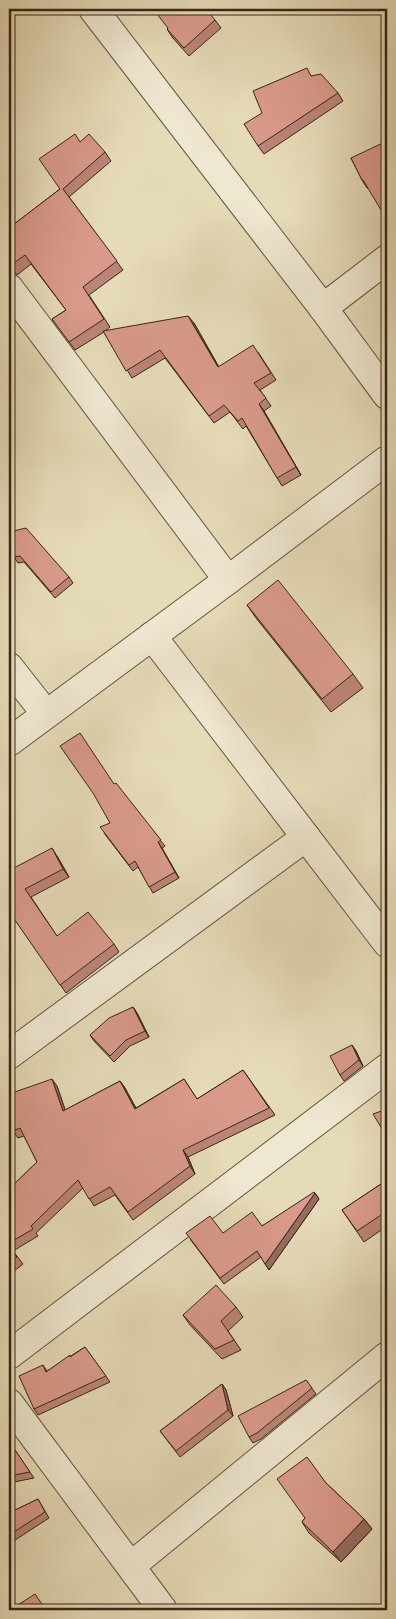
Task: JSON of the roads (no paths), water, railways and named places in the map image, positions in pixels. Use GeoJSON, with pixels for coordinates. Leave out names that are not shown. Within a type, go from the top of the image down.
{"type":"FeatureCollection","features":[{"type":"Feature","properties":{"kind":"street"},"geometry":{"type":"LineString","coordinates":[[93,9],[387,395]]}},
{"type":"Feature","properties":{"kind":"street"},"geometry":{"type":"LineString","coordinates":[[322,308],[387,259]]}},
{"type":"Feature","properties":{"kind":"street"},"geometry":{"type":"LineString","coordinates":[[9,288],[228,580]]}},
{"type":"Feature","properties":{"kind":"street"},"geometry":{"type":"LineString","coordinates":[[9,742],[387,460]]}},
{"type":"Feature","properties":{"kind":"street"},"geometry":{"type":"LineString","coordinates":[[152,636],[387,943]]}},
{"type":"Feature","properties":{"kind":"street"},"geometry":{"type":"LineString","coordinates":[[9,666],[46,714]]}},
{"type":"Feature","properties":{"kind":"street"},"geometry":{"type":"LineString","coordinates":[[9,1055],[306,837]]}},
{"type":"Feature","properties":{"kind":"street"},"geometry":{"type":"LineString","coordinates":[[9,1355],[387,1068]]}},
{"type":"Feature","properties":{"kind":"street"},"geometry":{"type":"LineString","coordinates":[[131,1566],[387,1356]]}},
{"type":"Feature","properties":{"kind":"street"},"geometry":{"type":"LineString","coordinates":[[9,1403],[163,1610]]}}]}
